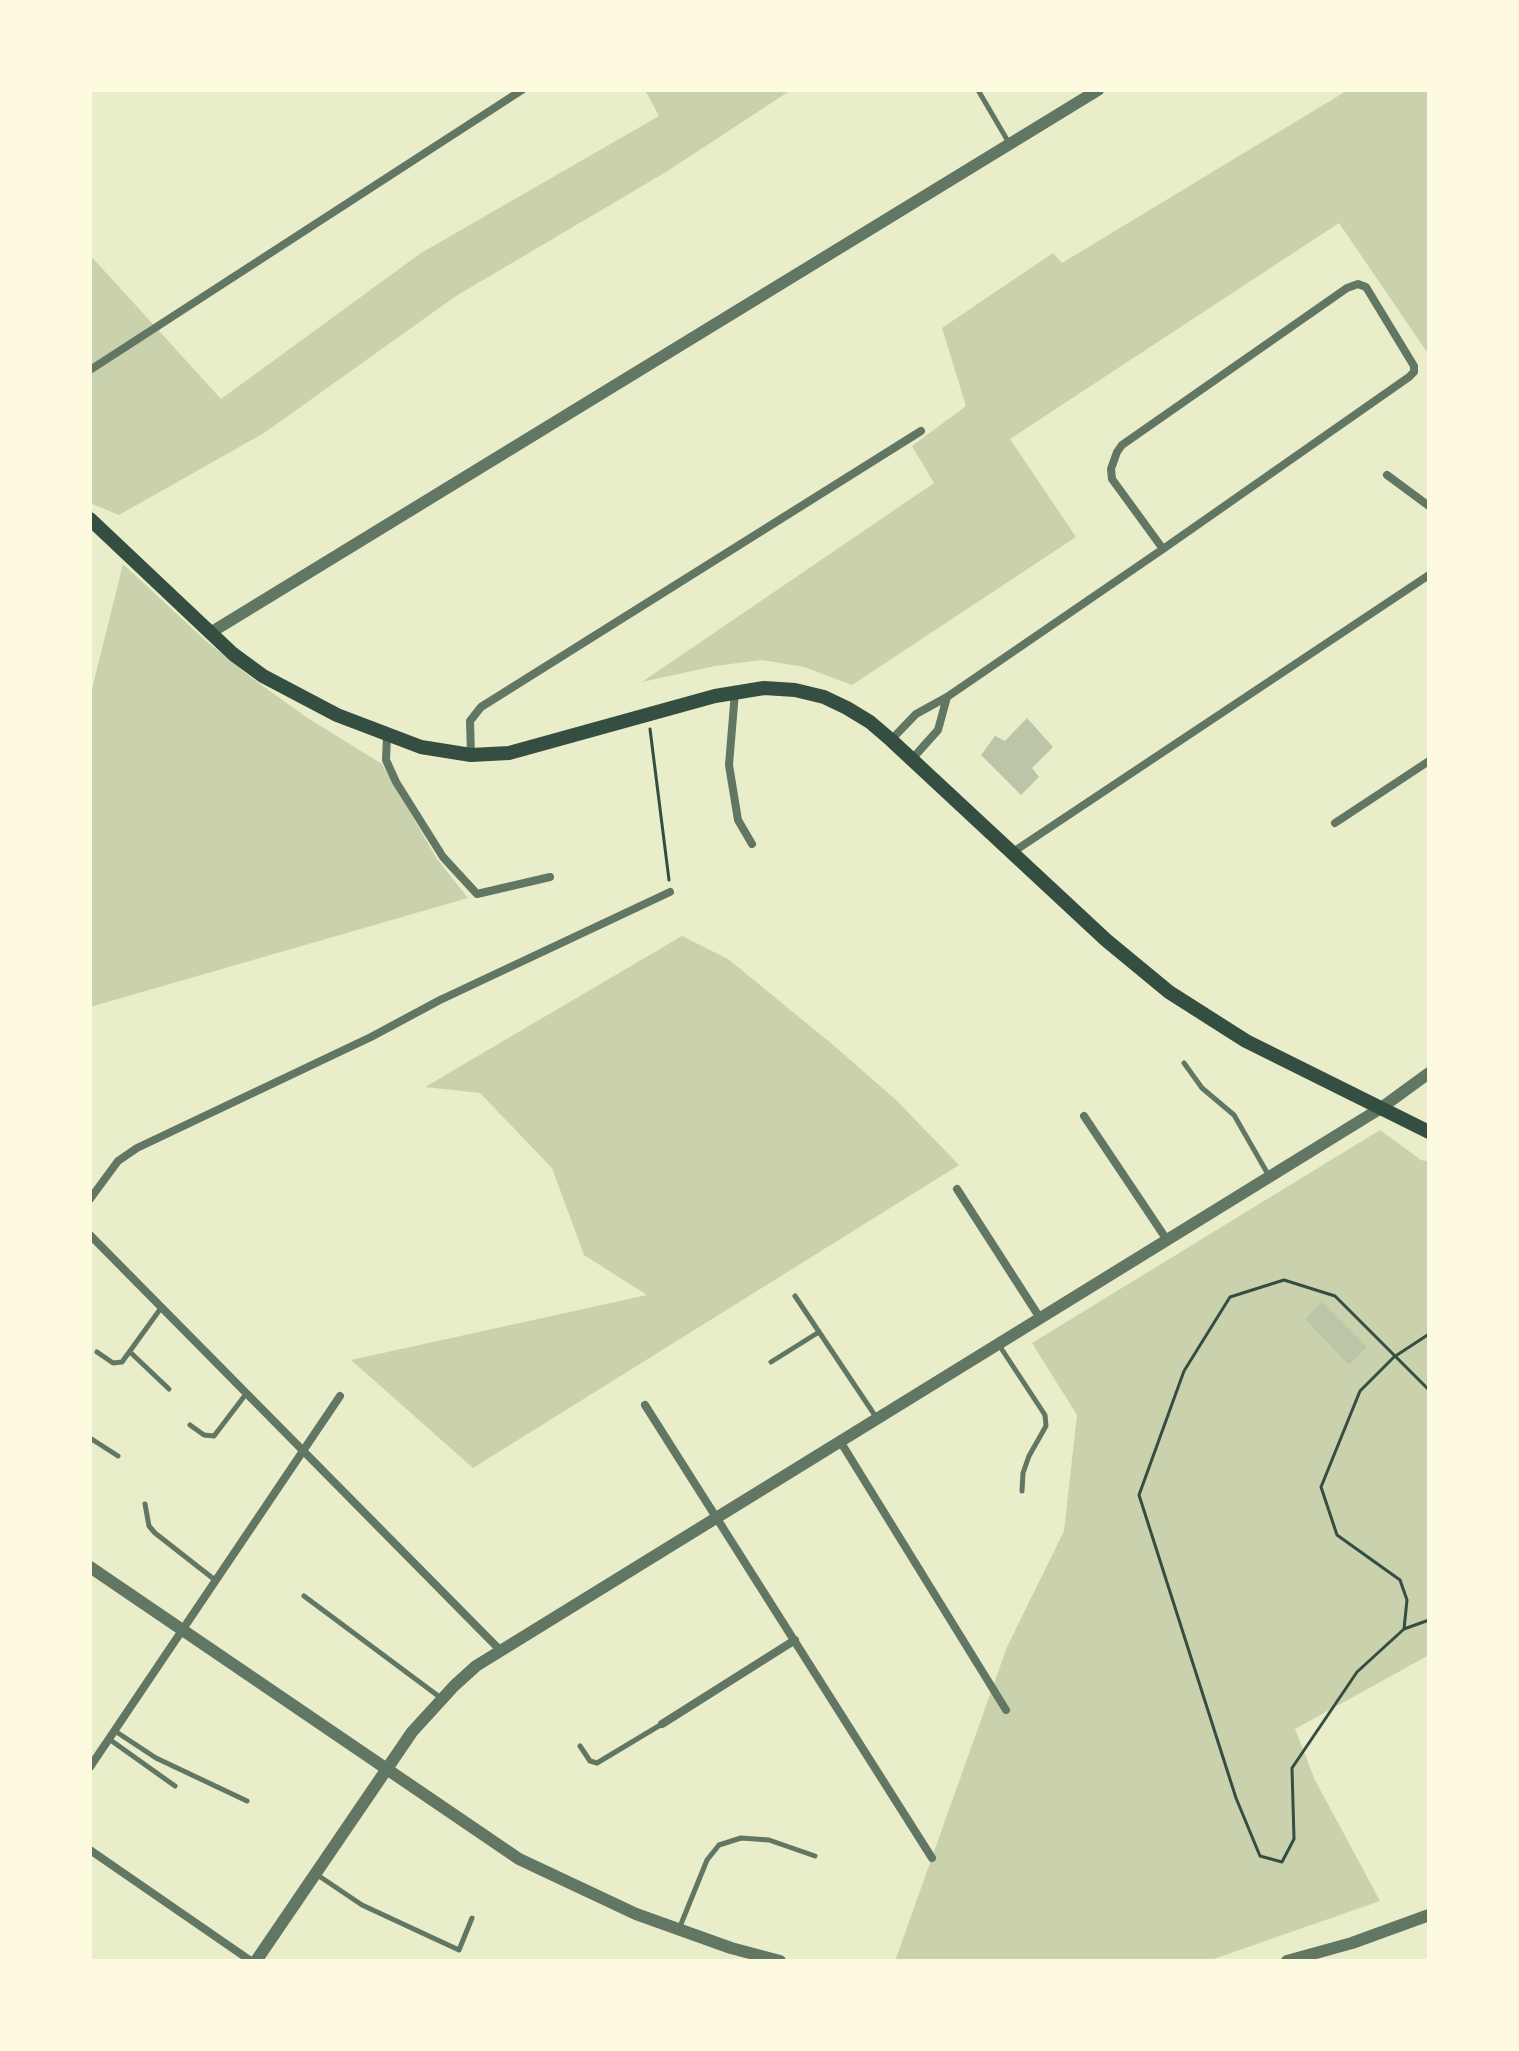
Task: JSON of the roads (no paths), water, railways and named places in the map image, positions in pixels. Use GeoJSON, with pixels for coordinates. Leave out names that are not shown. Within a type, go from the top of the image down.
{"type":"FeatureCollection","features":[{"type":"Feature","properties":{"kind":"main road"},"geometry":{"type":"LineString","coordinates":[[92,525],[210,633],[263,676],[298,696],[421,747],[471,755],[528,749],[735,691],[764,688],[795,690],[824,697],[870,722],[1106,940],[1169,992],[1246,1041],[1429,1132]]}},
{"type":"Feature","properties":{"kind":"street"},"geometry":{"type":"LineString","coordinates":[[90,370],[522,90]]}},
{"type":"Feature","properties":{"kind":"street"},"geometry":{"type":"LineString","coordinates":[[210,633],[1098,90]]}},
{"type":"Feature","properties":{"kind":"street"},"geometry":{"type":"LineString","coordinates":[[891,740],[916,714],[947,697],[1163,549],[1414,372],[1414,366],[1366,287],[1358,284],[1347,288],[1122,445],[1111,469],[1112,479],[1163,549]]}},
{"type":"Feature","properties":{"kind":"street"},"geometry":{"type":"LineString","coordinates":[[471,755],[470,721],[481,707],[921,431]]}},
{"type":"Feature","properties":{"kind":"street"},"geometry":{"type":"LineString","coordinates":[[1387,475],[1429,506]]}},
{"type":"Feature","properties":{"kind":"street"},"geometry":{"type":"LineString","coordinates":[[1013,852],[1429,575]]}},
{"type":"Feature","properties":{"kind":"street"},"geometry":{"type":"LineString","coordinates":[[735,691],[729,765],[738,820],[752,844]]}},
{"type":"Feature","properties":{"kind":"street"},"geometry":{"type":"LineString","coordinates":[[912,759],[938,730],[947,697]]}},
{"type":"Feature","properties":{"kind":"street"},"geometry":{"type":"LineString","coordinates":[[387,735],[386,760],[396,782],[443,857],[477,894],[550,877]]}},
{"type":"Feature","properties":{"kind":"street"},"geometry":{"type":"LineString","coordinates":[[1335,823],[1429,761]]}},
{"type":"Feature","properties":{"kind":"street"},"geometry":{"type":"LineString","coordinates":[[90,1199],[118,1161],[137,1148],[670,892]]}},
{"type":"Feature","properties":{"kind":"street"},"geometry":{"type":"LineString","coordinates":[[90,1850],[253,1961],[412,1732],[476,1666],[1381,1108],[1429,1073]]}},
{"type":"Feature","properties":{"kind":"street"},"geometry":{"type":"LineString","coordinates":[[1084,1116],[1167,1240]]}},
{"type":"Feature","properties":{"kind":"street"},"geometry":{"type":"LineString","coordinates":[[957,1189],[1040,1318]]}},
{"type":"Feature","properties":{"kind":"street"},"geometry":{"type":"LineString","coordinates":[[90,1235],[500,1650]]}},
{"type":"Feature","properties":{"kind":"street"},"geometry":{"type":"LineString","coordinates":[[90,1767],[340,1396]]}},
{"type":"Feature","properties":{"kind":"street"},"geometry":{"type":"LineString","coordinates":[[645,1405],[932,1858]]}},
{"type":"Feature","properties":{"kind":"street"},"geometry":{"type":"LineString","coordinates":[[840,1441],[1006,1710]]}},
{"type":"Feature","properties":{"kind":"street"},"geometry":{"type":"LineString","coordinates":[[90,1567],[519,1859],[589,1893],[678,1930],[780,1961]]}},
{"type":"Feature","properties":{"kind":"street"},"geometry":{"type":"LineString","coordinates":[[662,1724],[795,1640]]}},
{"type":"Feature","properties":{"kind":"street"},"geometry":{"type":"LineString","coordinates":[[1287,1961],[1352,1943],[1429,1915]]}},
{"type":"Feature","properties":{"kind":"lane"},"geometry":{"type":"LineString","coordinates":[[978,90],[1009,144]]}},
{"type":"Feature","properties":{"kind":"lane"},"geometry":{"type":"LineString","coordinates":[[1184,1063],[1202,1088],[1234,1115],[1270,1177]]}},
{"type":"Feature","properties":{"kind":"lane"},"geometry":{"type":"LineString","coordinates":[[795,1296],[877,1418]]}},
{"type":"Feature","properties":{"kind":"lane"},"geometry":{"type":"LineString","coordinates":[[97,1352],[117,1364],[122,1362],[161,1307]]}},
{"type":"Feature","properties":{"kind":"lane"},"geometry":{"type":"LineString","coordinates":[[771,1362],[819,1332]]}},
{"type":"Feature","properties":{"kind":"lane"},"geometry":{"type":"LineString","coordinates":[[998,1344],[1045,1415],[1046,1426],[1023,1473],[1022,1491]]}},
{"type":"Feature","properties":{"kind":"lane"},"geometry":{"type":"LineString","coordinates":[[130,1352],[169,1389]]}},
{"type":"Feature","properties":{"kind":"lane"},"geometry":{"type":"LineString","coordinates":[[190,1425],[204,1435],[214,1436],[247,1394]]}},
{"type":"Feature","properties":{"kind":"lane"},"geometry":{"type":"LineString","coordinates":[[90,1438],[118,1456]]}},
{"type":"Feature","properties":{"kind":"lane"},"geometry":{"type":"LineString","coordinates":[[145,1504],[149,1526],[155,1533],[216,1580]]}},
{"type":"Feature","properties":{"kind":"lane"},"geometry":{"type":"LineString","coordinates":[[304,1596],[442,1698]]}},
{"type":"Feature","properties":{"kind":"lane"},"geometry":{"type":"LineString","coordinates":[[580,1746],[590,1761],[597,1763],[662,1724]]}},
{"type":"Feature","properties":{"kind":"lane"},"geometry":{"type":"LineString","coordinates":[[112,1735],[175,1786]]}},
{"type":"Feature","properties":{"kind":"lane"},"geometry":{"type":"LineString","coordinates":[[112,1735],[247,1801]]}},
{"type":"Feature","properties":{"kind":"lane"},"geometry":{"type":"LineString","coordinates":[[678,1930],[707,1860],[719,1845],[741,1838],[769,1840],[815,1856]]}},
{"type":"Feature","properties":{"kind":"lane"},"geometry":{"type":"LineString","coordinates":[[315,1873],[362,1905],[459,1950],[472,1918]]}}]}
